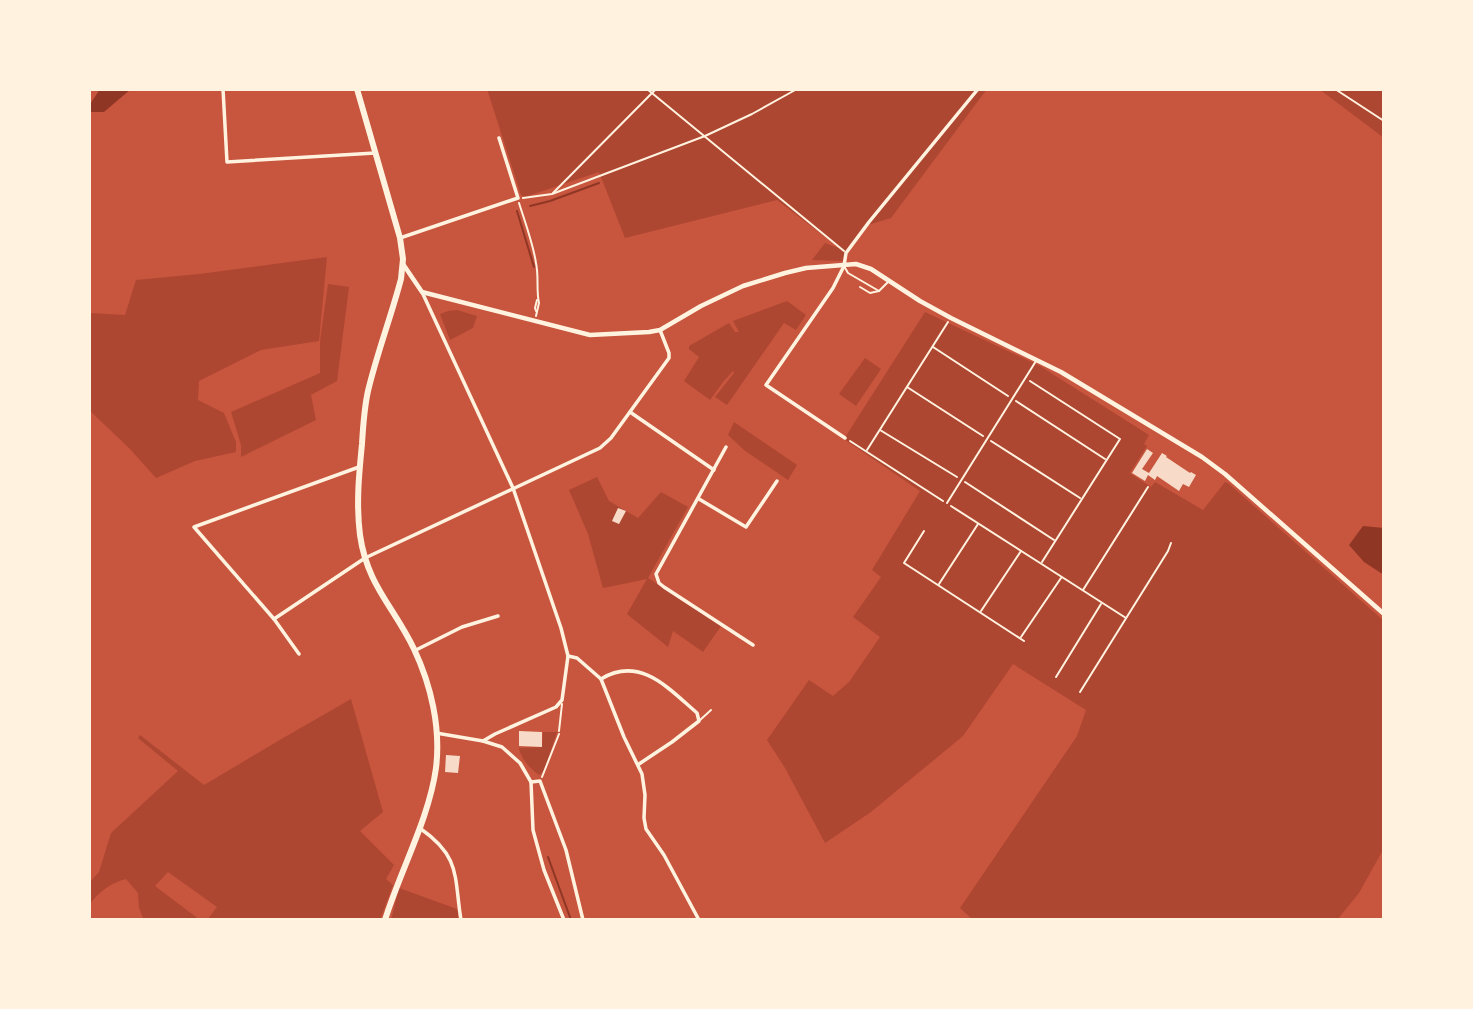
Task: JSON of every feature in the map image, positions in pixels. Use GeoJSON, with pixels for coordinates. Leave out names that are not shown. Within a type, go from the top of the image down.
{"type":"FeatureCollection","features":[{"type":"Feature","properties":{"kind":"main road"},"geometry":{"type":"LineString","coordinates":[[356,89],[400,238],[403,264],[368,392],[359,467],[359,522],[365,558],[374,583],[415,651],[430,691],[436,733],[436,769],[429,799],[385,920]]}},
{"type":"Feature","properties":{"kind":"street"},"geometry":{"type":"LineString","coordinates":[[223,89],[227,162],[375,153]]}},
{"type":"Feature","properties":{"kind":"street"},"geometry":{"type":"LineString","coordinates":[[845,438],[766,385],[833,288],[844,265],[846,253],[978,89]]}},
{"type":"Feature","properties":{"kind":"street"},"geometry":{"type":"LineString","coordinates":[[400,238],[518,198],[499,138]]}},
{"type":"Feature","properties":{"kind":"street"},"geometry":{"type":"LineString","coordinates":[[403,264],[422,292],[513,488],[568,656],[562,699],[556,707],[483,741]]}},
{"type":"Feature","properties":{"kind":"street"},"geometry":{"type":"LineString","coordinates":[[422,292],[590,335],[649,332],[660,330],[743,286],[785,273],[806,268],[856,264],[871,269],[951,318],[1061,372],[1202,457],[1384,614]]}},
{"type":"Feature","properties":{"kind":"street"},"geometry":{"type":"LineString","coordinates":[[274,619],[365,558],[600,448],[611,438],[669,358],[670,354],[660,330]]}},
{"type":"Feature","properties":{"kind":"street"},"geometry":{"type":"LineString","coordinates":[[630,412],[714,470]]}},
{"type":"Feature","properties":{"kind":"street"},"geometry":{"type":"LineString","coordinates":[[726,447],[656,574],[659,583],[753,645]]}},
{"type":"Feature","properties":{"kind":"street"},"geometry":{"type":"LineString","coordinates":[[299,654],[274,619],[194,527],[359,467]]}},
{"type":"Feature","properties":{"kind":"street"},"geometry":{"type":"LineString","coordinates":[[698,499],[747,527],[777,481]]}},
{"type":"Feature","properties":{"kind":"street"},"geometry":{"type":"LineString","coordinates":[[415,651],[462,627],[498,616]]}},
{"type":"Feature","properties":{"kind":"street"},"geometry":{"type":"LineString","coordinates":[[568,656],[577,657],[601,679],[642,774],[646,829],[664,855],[699,920]]}},
{"type":"Feature","properties":{"kind":"street"},"geometry":{"type":"LineString","coordinates":[[601,679],[610,673],[627,670],[648,674],[698,713],[699,721],[638,764]]}},
{"type":"Feature","properties":{"kind":"street"},"geometry":{"type":"LineString","coordinates":[[436,733],[483,741],[502,747],[516,758],[531,782],[533,830],[544,870],[564,920]]}},
{"type":"Feature","properties":{"kind":"street"},"geometry":{"type":"LineString","coordinates":[[531,782],[540,781],[566,850],[583,920]]}},
{"type":"Feature","properties":{"kind":"street"},"geometry":{"type":"LineString","coordinates":[[419,827],[439,843],[452,862],[461,920]]}},
{"type":"Feature","properties":{"kind":"lane"},"geometry":{"type":"LineString","coordinates":[[844,265],[848,273],[879,291]]}},
{"type":"Feature","properties":{"kind":"lane"},"geometry":{"type":"LineString","coordinates":[[860,287],[870,293],[879,291],[889,281]]}},
{"type":"Feature","properties":{"kind":"lane"},"geometry":{"type":"LineString","coordinates":[[947,503],[1037,360]]}},
{"type":"Feature","properties":{"kind":"lane"},"geometry":{"type":"LineString","coordinates":[[559,731],[562,699]]}},
{"type":"Feature","properties":{"kind":"lane"},"geometry":{"type":"LineString","coordinates":[[699,721],[711,710]]}},
{"type":"Feature","properties":{"kind":"path"},"geometry":{"type":"LineString","coordinates":[[647,89],[846,253]]}},
{"type":"Feature","properties":{"kind":"path"},"geometry":{"type":"LineString","coordinates":[[552,194],[656,89]]}},
{"type":"Feature","properties":{"kind":"path"},"geometry":{"type":"LineString","coordinates":[[534,322],[539,303],[537,263],[518,198],[552,194],[705,136],[797,89]]}},
{"type":"Feature","properties":{"kind":"path"},"geometry":{"type":"LineString","coordinates":[[1335,89],[1384,121]]}},
{"type":"Feature","properties":{"kind":"path"},"geometry":{"type":"LineString","coordinates":[[867,452],[951,318]]}},
{"type":"Feature","properties":{"kind":"path"},"geometry":{"type":"LineString","coordinates":[[933,347],[1106,460]]}},
{"type":"Feature","properties":{"kind":"path"},"geometry":{"type":"LineString","coordinates":[[1026,378],[1120,439],[1041,563]]}},
{"type":"Feature","properties":{"kind":"path"},"geometry":{"type":"LineString","coordinates":[[907,387],[1082,499]]}},
{"type":"Feature","properties":{"kind":"path"},"geometry":{"type":"LineString","coordinates":[[880,430],[1055,541]]}},
{"type":"Feature","properties":{"kind":"path"},"geometry":{"type":"LineString","coordinates":[[845,438],[1126,618]]}},
{"type":"Feature","properties":{"kind":"path"},"geometry":{"type":"LineString","coordinates":[[1083,590],[1148,487]]}},
{"type":"Feature","properties":{"kind":"path"},"geometry":{"type":"LineString","coordinates":[[938,586],[979,523]]}},
{"type":"Feature","properties":{"kind":"path"},"geometry":{"type":"LineString","coordinates":[[924,531],[904,563],[1024,641]]}},
{"type":"Feature","properties":{"kind":"path"},"geometry":{"type":"LineString","coordinates":[[1080,692],[1171,543]]}},
{"type":"Feature","properties":{"kind":"path"},"geometry":{"type":"LineString","coordinates":[[980,612],[1021,550]]}},
{"type":"Feature","properties":{"kind":"path"},"geometry":{"type":"LineString","coordinates":[[1020,639],[1062,577]]}},
{"type":"Feature","properties":{"kind":"path"},"geometry":{"type":"LineString","coordinates":[[1056,677],[1102,603]]}},
{"type":"Feature","properties":{"kind":"path"},"geometry":{"type":"LineString","coordinates":[[540,781],[559,731]]}},
{"type":"Feature","properties":{"kind":"shaded area"},"geometry":{"type":"Polygon","coordinates":[[[100,89],[131,89],[104,112],[89,112],[89,106],[100,89]]]}},
{"type":"Feature","properties":{"kind":"shaded area"},"geometry":{"type":"Polygon","coordinates":[[[487,89],[987,89],[891,218],[868,225],[844,261],[812,260],[825,243],[841,249],[777,200],[625,238],[599,172],[525,197],[521,195],[487,89]]]}},
{"type":"Feature","properties":{"kind":"shaded area"},"geometry":{"type":"Polygon","coordinates":[[[1319,89],[1384,89],[1384,138],[1319,89]]]}},
{"type":"Feature","properties":{"kind":"shaded area"},"geometry":{"type":"Polygon","coordinates":[[[327,257],[319,341],[261,350],[199,381],[198,400],[224,413],[236,442],[236,452],[195,461],[156,478],[89,410],[89,313],[125,315],[136,280],[327,257]]]}},
{"type":"Feature","properties":{"kind":"shaded area"},"geometry":{"type":"Polygon","coordinates":[[[328,284],[349,287],[337,381],[311,395],[316,420],[241,457],[241,445],[231,412],[320,373],[320,341],[328,284]]]}},
{"type":"Feature","properties":{"kind":"shaded area"},"geometry":{"type":"Polygon","coordinates":[[[787,301],[806,315],[796,330],[784,323],[727,405],[715,397],[733,371],[710,400],[684,381],[699,357],[689,346],[729,323],[735,332],[739,332],[733,321],[787,301]]]}},
{"type":"Feature","properties":{"kind":"shaded area"},"geometry":{"type":"Polygon","coordinates":[[[457,310],[477,316],[473,328],[450,340],[440,314],[457,310]]]}},
{"type":"Feature","properties":{"kind":"shaded area"},"geometry":{"type":"Polygon","coordinates":[[[925,312],[1040,366],[1149,435],[1144,444],[1147,446],[1130,473],[1151,487],[1155,482],[1203,510],[1225,482],[1228,483],[1384,621],[1384,848],[1359,893],[1337,920],[973,920],[960,908],[1077,736],[1086,710],[1013,664],[963,736],[871,812],[825,843],[767,740],[809,680],[833,696],[849,682],[880,637],[853,617],[881,577],[872,570],[920,491],[844,439],[925,312]]]}},
{"type":"Feature","properties":{"kind":"shaded area"},"geometry":{"type":"Polygon","coordinates":[[[865,358],[881,369],[856,406],[839,394],[865,358]]]}},
{"type":"Feature","properties":{"kind":"shaded area"},"geometry":{"type":"Polygon","coordinates":[[[734,422],[797,465],[788,480],[744,450],[728,435],[734,422]]]}},
{"type":"Feature","properties":{"kind":"shaded area"},"geometry":{"type":"Polygon","coordinates":[[[597,477],[609,501],[638,518],[661,492],[688,507],[648,578],[721,626],[703,652],[673,631],[668,647],[627,614],[647,579],[603,588],[588,534],[569,490],[597,477]]]}},
{"type":"Feature","properties":{"kind":"shaded area"},"geometry":{"type":"Polygon","coordinates":[[[1363,526],[1384,528],[1384,575],[1364,562],[1349,545],[1363,526]]]}},
{"type":"Feature","properties":{"kind":"shaded area"},"geometry":{"type":"Polygon","coordinates":[[[351,699],[383,812],[360,831],[394,865],[386,879],[393,885],[380,920],[207,920],[217,907],[168,872],[155,886],[200,920],[144,920],[139,908],[138,893],[126,879],[105,889],[89,905],[89,883],[99,872],[111,833],[178,771],[138,738],[140,735],[204,785],[351,699]]]}},
{"type":"Feature","properties":{"kind":"shaded area"},"geometry":{"type":"Polygon","coordinates":[[[543,732],[557,732],[544,771],[539,775],[526,763],[519,748],[542,747],[543,732]]]}},
{"type":"Feature","properties":{"kind":"shaded area"},"geometry":{"type":"Polygon","coordinates":[[[399,888],[457,909],[459,920],[391,920],[399,888]]]}},
{"type":"Feature","properties":{"kind":"building"},"geometry":{"type":"Polygon","coordinates":[[[1147,449],[1153,453],[1142,469],[1149,473],[1162,453],[1196,475],[1189,487],[1183,484],[1179,491],[1157,476],[1155,480],[1148,475],[1145,481],[1132,473],[1147,449]]]}},
{"type":"Feature","properties":{"kind":"building"},"geometry":{"type":"Polygon","coordinates":[[[618,508],[626,511],[619,524],[612,521],[618,508]]]}},
{"type":"Feature","properties":{"kind":"building"},"geometry":{"type":"Polygon","coordinates":[[[519,731],[542,732],[542,747],[519,746],[519,731]]]}},
{"type":"Feature","properties":{"kind":"building"},"geometry":{"type":"Polygon","coordinates":[[[446,755],[460,756],[458,773],[445,772],[446,755]]]}},
{"type":"Feature","properties":{"kind":"waterway"},"geometry":{"type":"LineString","coordinates":[[530,206],[599,183]]}},
{"type":"Feature","properties":{"kind":"waterway"},"geometry":{"type":"LineString","coordinates":[[517,211],[534,267]]}},
{"type":"Feature","properties":{"kind":"waterway"},"geometry":{"type":"LineString","coordinates":[[548,857],[571,920]]}}]}
